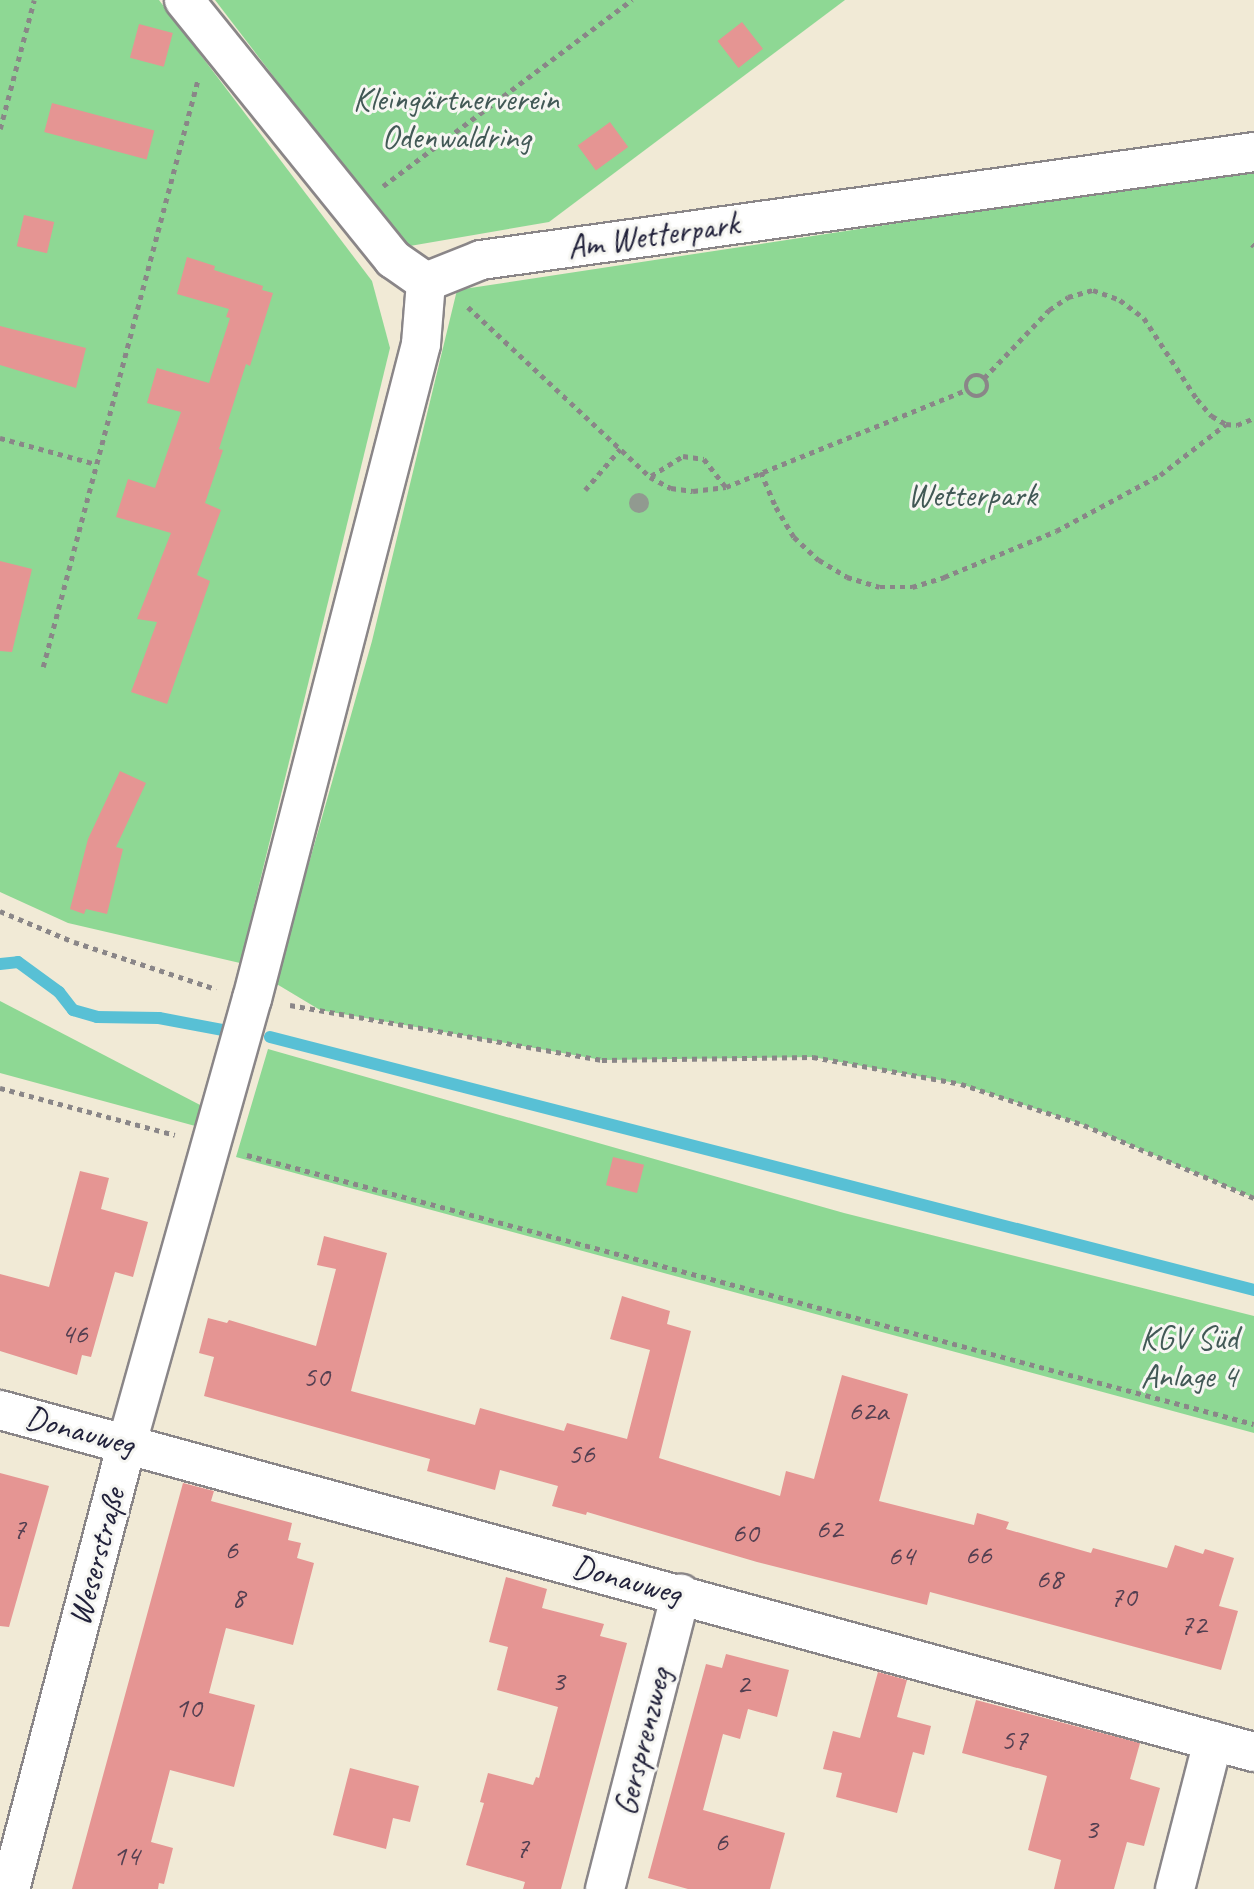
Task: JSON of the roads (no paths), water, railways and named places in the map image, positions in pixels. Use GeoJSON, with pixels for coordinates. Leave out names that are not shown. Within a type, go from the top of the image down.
{"type":"FeatureCollection","features":[{"type":"Feature","properties":{"kind":"street"},"geometry":{"type":"LineString","coordinates":[[184,0],[393,259],[426,282]]}},
{"type":"Feature","properties":{"kind":"street","name":"Am Wetterpark"},"geometry":{"type":"LineString","coordinates":[[426,282],[481,260],[1254,152]]}},
{"type":"Feature","properties":{"kind":"street","name":"Weserstraße"},"geometry":{"type":"LineString","coordinates":[[10,1889],[127,1443],[253,999],[421,344],[426,282]]}},
{"type":"Feature","properties":{"kind":"street","name":"Donauweg"},"geometry":{"type":"LineString","coordinates":[[0,1410],[1254,1752]]}},
{"type":"Feature","properties":{"kind":"street","name":"Gersprenzweg"},"geometry":{"type":"LineString","coordinates":[[605,1889],[681,1594]]}},
{"type":"Feature","properties":{"kind":"street"},"geometry":{"type":"LineString","coordinates":[[1175,1889],[1213,1741]]}},
{"type":"Feature","properties":{"kind":"waterway"},"geometry":{"type":"LineString","coordinates":[[0,964],[18,962],[59,992],[73,1010],[97,1017],[159,1018],[233,1032]]}},
{"type":"Feature","properties":{"kind":"waterway"},"geometry":{"type":"LineString","coordinates":[[270,1037],[1254,1290]]}},
{"type":"Feature","properties":{"kind":"park label","name":"Kleingärtnerverein Odenwaldring"},"geometry":{"type":"Point","coordinates":[456,119]}},
{"type":"Feature","properties":{"kind":"park label","name":"Wetterpark"},"geometry":{"type":"Point","coordinates":[972,496]}},
{"type":"Feature","properties":{"kind":"park label","name":"KGV Süd Anlage 4"},"geometry":{"type":"Point","coordinates":[1189,1358]}}]}
